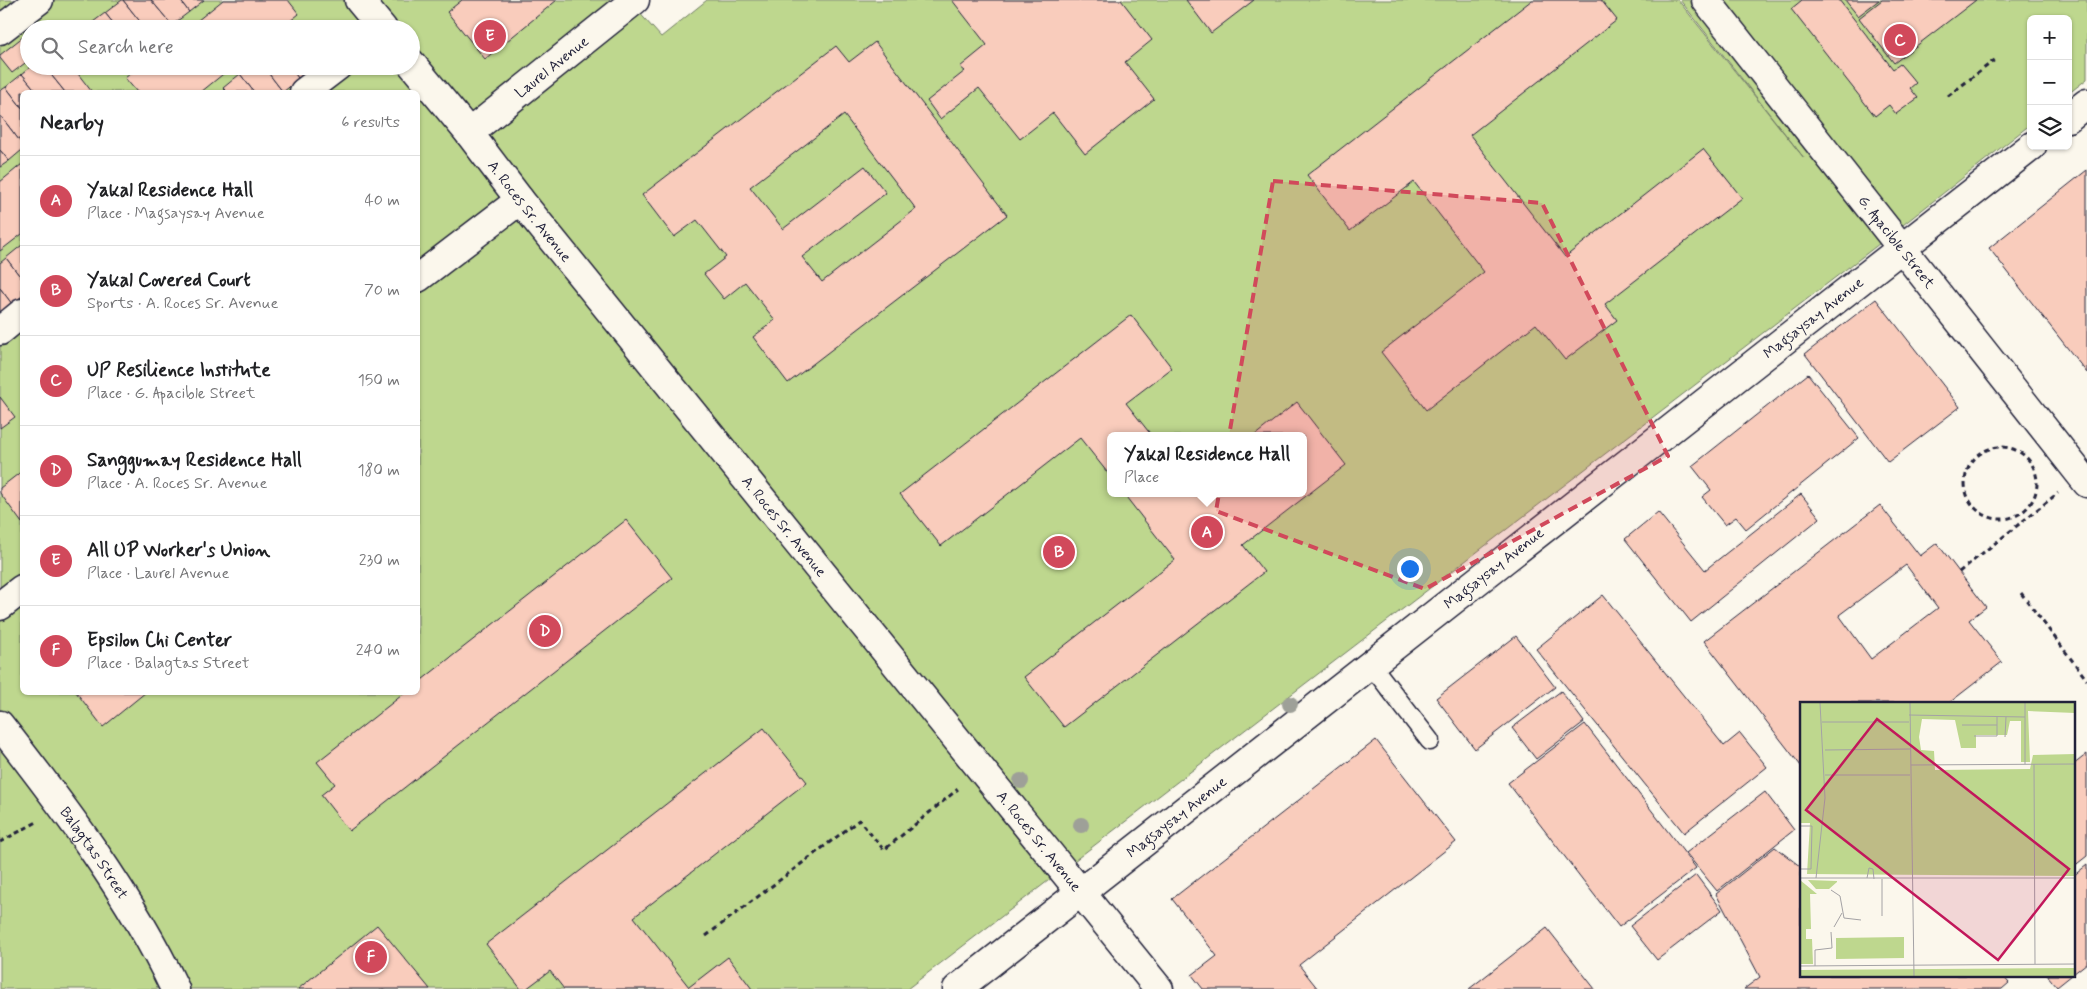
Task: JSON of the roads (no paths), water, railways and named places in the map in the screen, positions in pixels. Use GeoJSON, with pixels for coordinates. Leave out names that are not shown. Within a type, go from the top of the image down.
{"type":"FeatureCollection","features":[{"type":"Feature","properties":{"kind":"street"},"geometry":{"type":"LineString","coordinates":[[0,30],[38,0]]}},
{"type":"Feature","properties":{"kind":"street"},"geometry":{"type":"LineString","coordinates":[[359,0],[376,20]]}},
{"type":"Feature","properties":{"kind":"street","name":"Laurel Avenue"},"geometry":{"type":"LineString","coordinates":[[469,133],[635,0]]}},
{"type":"Feature","properties":{"kind":"street","name":"G. Apacible Street"},"geometry":{"type":"LineString","coordinates":[[1706,0],[2084,479]]}},
{"type":"Feature","properties":{"kind":"street","name":"A. Roces Sr. Avenue"},"geometry":{"type":"LineString","coordinates":[[420,74],[1159,989]]}},
{"type":"Feature","properties":{"kind":"street"},"geometry":{"type":"LineString","coordinates":[[307,90],[326,75]]}},
{"type":"Feature","properties":{"kind":"street"},"geometry":{"type":"LineString","coordinates":[[2072,115],[2087,103]]}},
{"type":"Feature","properties":{"kind":"street","name":"Magsaysay Avenue"},"geometry":{"type":"LineString","coordinates":[[958,989],[1372,666],[2027,150]]}},
{"type":"Feature","properties":{"kind":"street"},"geometry":{"type":"LineString","coordinates":[[420,276],[520,200]]}},
{"type":"Feature","properties":{"kind":"street"},"geometry":{"type":"LineString","coordinates":[[0,331],[20,315]]}},
{"type":"Feature","properties":{"kind":"street"},"geometry":{"type":"LineString","coordinates":[[0,606],[20,591]]}},
{"type":"Feature","properties":{"kind":"street","name":"Balagtas Street"},"geometry":{"type":"LineString","coordinates":[[0,725],[63,807],[155,948],[175,989]]}},
{"type":"Feature","properties":{"kind":"lane"},"geometry":{"type":"LineString","coordinates":[[1372,666],[1430,741]]}},
{"type":"Feature","properties":{"kind":"place","name":"All UP Worker's Union"},"geometry":{"type":"Point","coordinates":[490,36]}},
{"type":"Feature","properties":{"kind":"place","name":"UP Resilience Institute"},"geometry":{"type":"Point","coordinates":[1900,40]}},
{"type":"Feature","properties":{"kind":"place","name":"Yakal Residence Hall"},"geometry":{"type":"Point","coordinates":[1207,532]}},
{"type":"Feature","properties":{"kind":"place","name":"Yakal Covered Court"},"geometry":{"type":"Point","coordinates":[1059,552]}},
{"type":"Feature","properties":{"kind":"place","name":"Sanggumay Residence Hall"},"geometry":{"type":"Point","coordinates":[545,631]}},
{"type":"Feature","properties":{"kind":"place","name":"Epsilon Chi Center"},"geometry":{"type":"Point","coordinates":[371,957]}}]}
